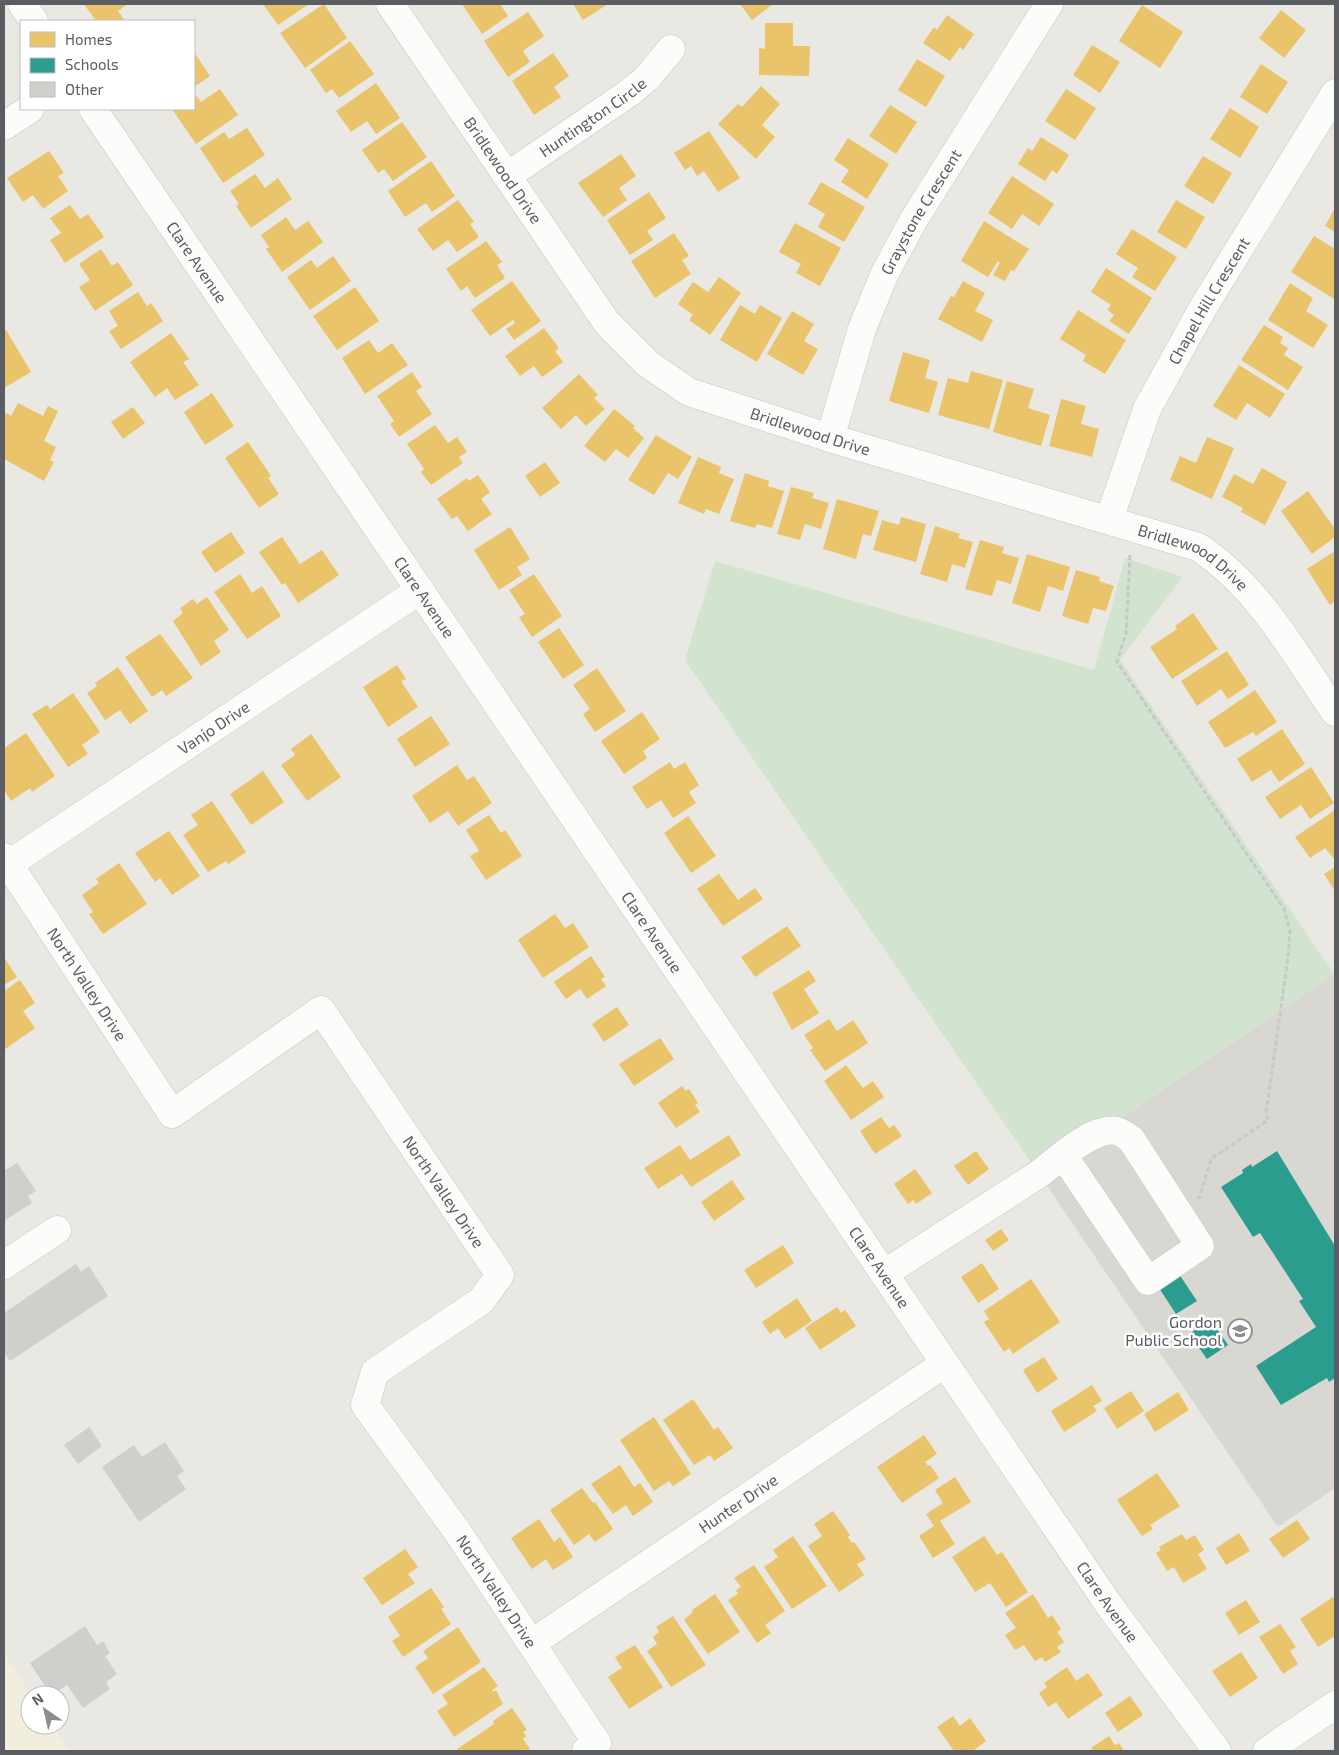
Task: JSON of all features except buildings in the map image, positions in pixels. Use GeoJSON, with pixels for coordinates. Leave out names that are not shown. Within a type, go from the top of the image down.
{"type":"FeatureCollection","features":[{"type":"Feature","properties":{"kind":"street"},"geometry":{"type":"LineString","coordinates":[[22,4],[33,20]]}},
{"type":"Feature","properties":{"kind":"street","name":"Bridlewood Drive"},"geometry":{"type":"LineString","coordinates":[[390,4],[607,323],[648,364],[689,392],[830,438],[1198,547],[1229,569],[1255,597],[1335,712]]}},
{"type":"Feature","properties":{"kind":"street","name":"Graystone Crescent"},"geometry":{"type":"LineString","coordinates":[[830,438],[862,329],[884,275],[913,221],[1049,4]]}},
{"type":"Feature","properties":{"kind":"street","name":"Huntington Circle"},"geometry":{"type":"LineString","coordinates":[[507,176],[629,93],[647,78],[672,49]]}},
{"type":"Feature","properties":{"kind":"street","name":"Chapel Hill Crescent"},"geometry":{"type":"LineString","coordinates":[[1109,520],[1147,409],[1204,306],[1335,93]]}},
{"type":"Feature","properties":{"kind":"street"},"geometry":{"type":"LineString","coordinates":[[4,126],[28,110]]}},
{"type":"Feature","properties":{"kind":"street","name":"Clare Avenue"},"geometry":{"type":"LineString","coordinates":[[94,110],[885,1273],[944,1364],[1109,1605],[1217,1751]]}},
{"type":"Feature","properties":{"kind":"street","name":"Vanjo Drive"},"geometry":{"type":"LineString","coordinates":[[6,861],[420,590]]}},
{"type":"Feature","properties":{"kind":"street","name":"North Valley Drive"},"geometry":{"type":"LineString","coordinates":[[6,861],[172,1114],[322,1010],[500,1275],[481,1301],[375,1372],[365,1404],[457,1531],[532,1643],[592,1747]]}},
{"type":"Feature","properties":{"kind":"street"},"geometry":{"type":"LineString","coordinates":[[885,1273],[1039,1174],[1062,1156],[1095,1134],[1116,1131],[1131,1139],[1200,1246],[1148,1281],[1062,1156]]}},
{"type":"Feature","properties":{"kind":"street"},"geometry":{"type":"LineString","coordinates":[[4,1265],[57,1230]]}},
{"type":"Feature","properties":{"kind":"street","name":"Hunter Drive"},"geometry":{"type":"LineString","coordinates":[[532,1643],[944,1364]]}},
{"type":"Feature","properties":{"kind":"street"},"geometry":{"type":"LineString","coordinates":[[1267,1751],[1335,1705]]}},
{"type":"Feature","properties":{"kind":"path"},"geometry":{"type":"LineString","coordinates":[[1130,555],[1126,633],[1116,662],[1284,908],[1290,930],[1288,958],[1266,1113],[1268,1120],[1211,1159],[1200,1190],[1193,1235]]}},
{"type":"Feature","properties":{"kind":"shaded area","name":"Gordon Public School"},"geometry":{"type":"Polygon","coordinates":[[[1334,974],[1335,1488],[1278,1527],[1039,1174],[1334,974]]]}},
{"type":"Feature","properties":{"kind":"shaded area"},"geometry":{"type":"Polygon","coordinates":[[[4,1654],[25,1685],[20,1685],[20,1735],[59,1735],[69,1751],[4,1751],[4,1654]]]}},
{"type":"Feature","properties":{"kind":"green space"},"geometry":{"type":"Polygon","coordinates":[[[1125,558],[1183,577],[1120,660],[1334,974],[1039,1174],[685,660],[715,561],[1094,670],[1125,558]]]}},
{"type":"Feature","properties":{"kind":"place","name":"Gordon Public School"},"geometry":{"type":"Point","coordinates":[1240,1331]}}]}
